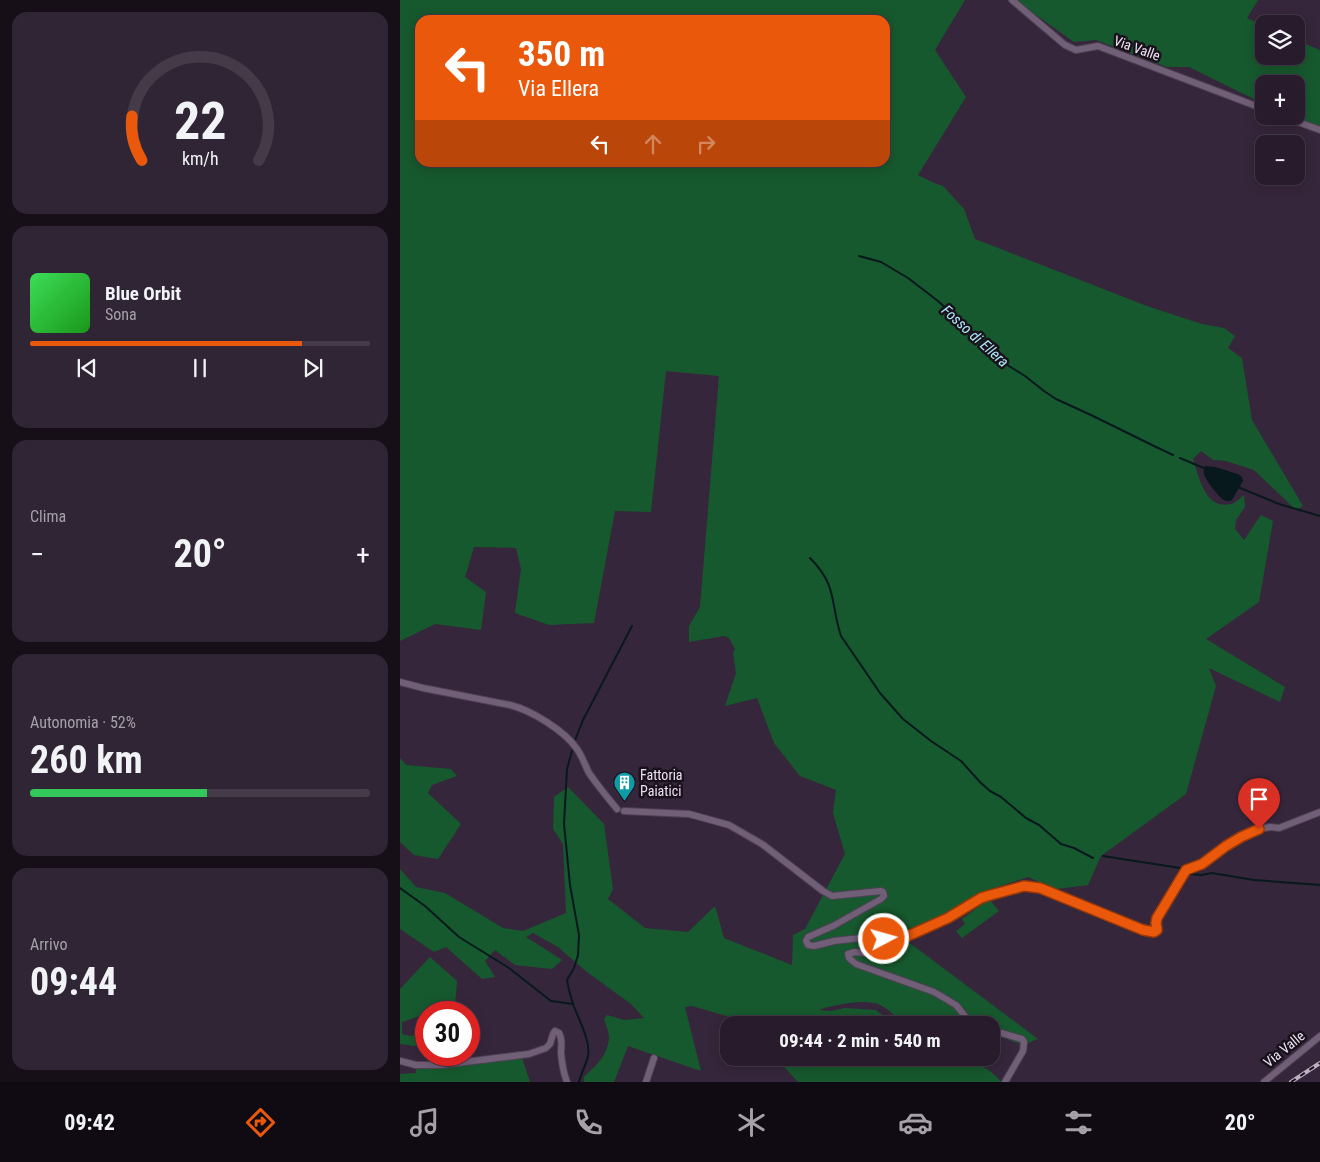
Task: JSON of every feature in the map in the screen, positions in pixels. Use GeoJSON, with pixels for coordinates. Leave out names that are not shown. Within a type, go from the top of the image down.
{"type":"FeatureCollection","features":[{"type":"Feature","properties":{"kind":"street","name":"Via Valle"},"geometry":{"type":"LineString","coordinates":[[1012,0],[1065,45],[1076,50],[1098,46],[1255,106]]}},
{"type":"Feature","properties":{"kind":"street"},"geometry":{"type":"LineString","coordinates":[[1305,124],[1320,130]]}},
{"type":"Feature","properties":{"kind":"street"},"geometry":{"type":"LineString","coordinates":[[400,682],[523,709],[552,726],[571,742],[601,790],[621,810],[689,814],[729,825],[762,844],[832,896],[881,891],[884,893],[881,899],[833,926],[808,937],[806,941],[808,945],[814,946],[834,941],[869,937],[899,940],[948,918],[981,898],[1024,886],[1040,888],[1143,930],[1154,932],[1157,930],[1157,918],[1185,872],[1202,864],[1241,837],[1259,829],[1279,828],[1320,812]]}},
{"type":"Feature","properties":{"kind":"street"},"geometry":{"type":"LineString","coordinates":[[899,940],[900,950],[882,955],[855,952],[848,954],[849,958],[856,964],[934,992],[956,1005],[965,1016]]}},
{"type":"Feature","properties":{"kind":"street"},"geometry":{"type":"LineString","coordinates":[[400,1061],[416,1065],[441,1065],[529,1054],[546,1048],[550,1044],[555,1031],[561,1037],[563,1073],[567,1082]]}},
{"type":"Feature","properties":{"kind":"street"},"geometry":{"type":"LineString","coordinates":[[1000,1033],[1022,1039],[1024,1042],[1023,1051],[1005,1082]]}},
{"type":"Feature","properties":{"kind":"street","name":"Via Valle"},"geometry":{"type":"LineString","coordinates":[[1264,1082],[1320,1036]]}},
{"type":"Feature","properties":{"kind":"street"},"geometry":{"type":"LineString","coordinates":[[646,1082],[654,1058]]}},
{"type":"Feature","properties":{"kind":"green space"},"geometry":{"type":"Polygon","coordinates":[[[400,0],[965,0],[935,50],[966,97],[918,175],[943,186],[964,209],[975,239],[1147,306],[1202,324],[1224,328],[1235,336],[1228,348],[1242,358],[1252,420],[1303,506],[1296,510],[1254,470],[1226,461],[1213,460],[1201,451],[1193,459],[1204,490],[1215,502],[1222,505],[1231,504],[1244,495],[1245,507],[1236,520],[1235,529],[1244,540],[1261,515],[1273,521],[1259,602],[1206,639],[1285,687],[1280,702],[1209,668],[1216,686],[1186,794],[1101,856],[1088,885],[1056,889],[1028,877],[988,890],[954,914],[892,937],[890,941],[896,945],[898,952],[903,953],[907,941],[1038,1039],[1023,1045],[1000,1036],[1000,1016],[895,1016],[883,1007],[867,1002],[841,1004],[819,1010],[831,1011],[845,1008],[876,1010],[884,1016],[727,1016],[692,1006],[685,1007],[701,1071],[628,1046],[614,1082],[584,1082],[584,1077],[600,1060],[608,1045],[609,1036],[604,1019],[607,1015],[624,1020],[644,1018],[631,1004],[587,972],[558,947],[533,933],[526,937],[562,960],[552,969],[515,965],[495,950],[485,961],[495,977],[482,979],[446,947],[434,952],[400,929],[400,869],[416,887],[445,893],[503,928],[523,931],[566,913],[563,844],[553,829],[554,797],[568,787],[604,824],[613,889],[608,899],[645,928],[688,932],[715,906],[724,938],[792,965],[793,935],[805,929],[845,854],[833,813],[836,790],[800,776],[774,743],[757,698],[725,706],[736,673],[733,653],[735,649],[729,638],[724,636],[689,642],[689,626],[700,607],[719,376],[666,371],[651,512],[615,511],[594,623],[549,625],[515,613],[521,569],[516,548],[474,547],[465,577],[486,592],[481,630],[435,624],[400,641],[400,0]]]}},
{"type":"Feature","properties":{"kind":"green space"},"geometry":{"type":"Polygon","coordinates":[[[1015,0],[1258,0],[1247,18],[1255,22],[1255,65],[1305,65],[1305,44],[1320,50],[1320,130],[1305,123],[1305,75],[1255,75],[1255,100],[1189,67],[1167,67],[1096,40],[1074,42],[1015,0]]]}},
{"type":"Feature","properties":{"kind":"green space"},"geometry":{"type":"Polygon","coordinates":[[[400,758],[406,765],[451,769],[457,776],[432,785],[428,793],[461,824],[438,859],[414,855],[400,842],[400,758]]]}},
{"type":"Feature","properties":{"kind":"green space"},"geometry":{"type":"Polygon","coordinates":[[[989,899],[999,911],[962,938],[956,931],[965,924],[962,919],[989,899]]]}},
{"type":"Feature","properties":{"kind":"green space"},"geometry":{"type":"Polygon","coordinates":[[[430,957],[457,981],[455,1001],[415,1001],[415,1018],[402,1022],[402,1034],[410,1036],[415,1034],[415,1046],[400,1044],[400,989],[430,957]]]}},
{"type":"Feature","properties":{"kind":"green space"},"geometry":{"type":"Polygon","coordinates":[[[522,1058],[530,1082],[400,1082],[400,1074],[416,1073],[416,1066],[480,1066],[480,1063],[522,1058]]]}},
{"type":"Feature","properties":{"kind":"green space"},"geometry":{"type":"Polygon","coordinates":[[[783,1066],[982,1066],[1002,1082],[798,1082],[783,1066]]]}},
{"type":"Feature","properties":{"kind":"shaded area"},"geometry":{"type":"Polygon","coordinates":[[[1205,466],[1215,467],[1242,477],[1243,481],[1232,500],[1222,499],[1209,484],[1204,472],[1205,466]]]}},
{"type":"Feature","properties":{"kind":"waterway","name":"Fosso di Ellera"},"geometry":{"type":"LineString","coordinates":[[859,256],[881,262],[908,278],[938,301],[981,339],[996,358],[1056,399],[1173,455]]}},
{"type":"Feature","properties":{"kind":"waterway","name":"Fosso di Ellera"},"geometry":{"type":"LineString","coordinates":[[1180,458],[1206,469]]}},
{"type":"Feature","properties":{"kind":"waterway","name":"Fosso di Ellera"},"geometry":{"type":"LineString","coordinates":[[1238,487],[1279,504],[1320,516]]}},
{"type":"Feature","properties":{"kind":"waterway"},"geometry":{"type":"LineString","coordinates":[[810,558],[819,568],[829,586],[841,636],[880,693],[903,719],[961,761],[990,791],[1001,797],[1026,818],[1039,825],[1061,844],[1074,848],[1093,858]]}},
{"type":"Feature","properties":{"kind":"waterway"},"geometry":{"type":"LineString","coordinates":[[574,743],[583,720],[632,626]]}},
{"type":"Feature","properties":{"kind":"waterway"},"geometry":{"type":"LineString","coordinates":[[573,747],[567,769],[564,824],[570,885],[579,935],[578,955],[574,968],[567,980],[573,1004]]}},
{"type":"Feature","properties":{"kind":"waterway"},"geometry":{"type":"LineString","coordinates":[[1103,856],[1180,868],[1191,874],[1212,873],[1254,880],[1320,885]]}},
{"type":"Feature","properties":{"kind":"waterway"},"geometry":{"type":"LineString","coordinates":[[400,888],[425,906],[459,937],[509,968],[551,1001],[573,1004],[588,1044],[588,1056],[579,1082]]}},
{"type":"Feature","properties":{"kind":"railway"},"geometry":{"type":"LineString","coordinates":[[1291,1082],[1320,1063]]}},
{"type":"Feature","properties":{"kind":"place","name":"Fattoria Paiatici"},"geometry":{"type":"Point","coordinates":[624,802]}},
{"type":"Feature","properties":{"kind":"route"},"geometry":{"type":"LineString","coordinates":[[884,939],[899,940],[960,912],[981,898],[1024,886],[1040,888],[1143,930],[1154,932],[1157,930],[1157,918],[1186,870],[1202,864],[1226,846],[1259,829]]}}]}
